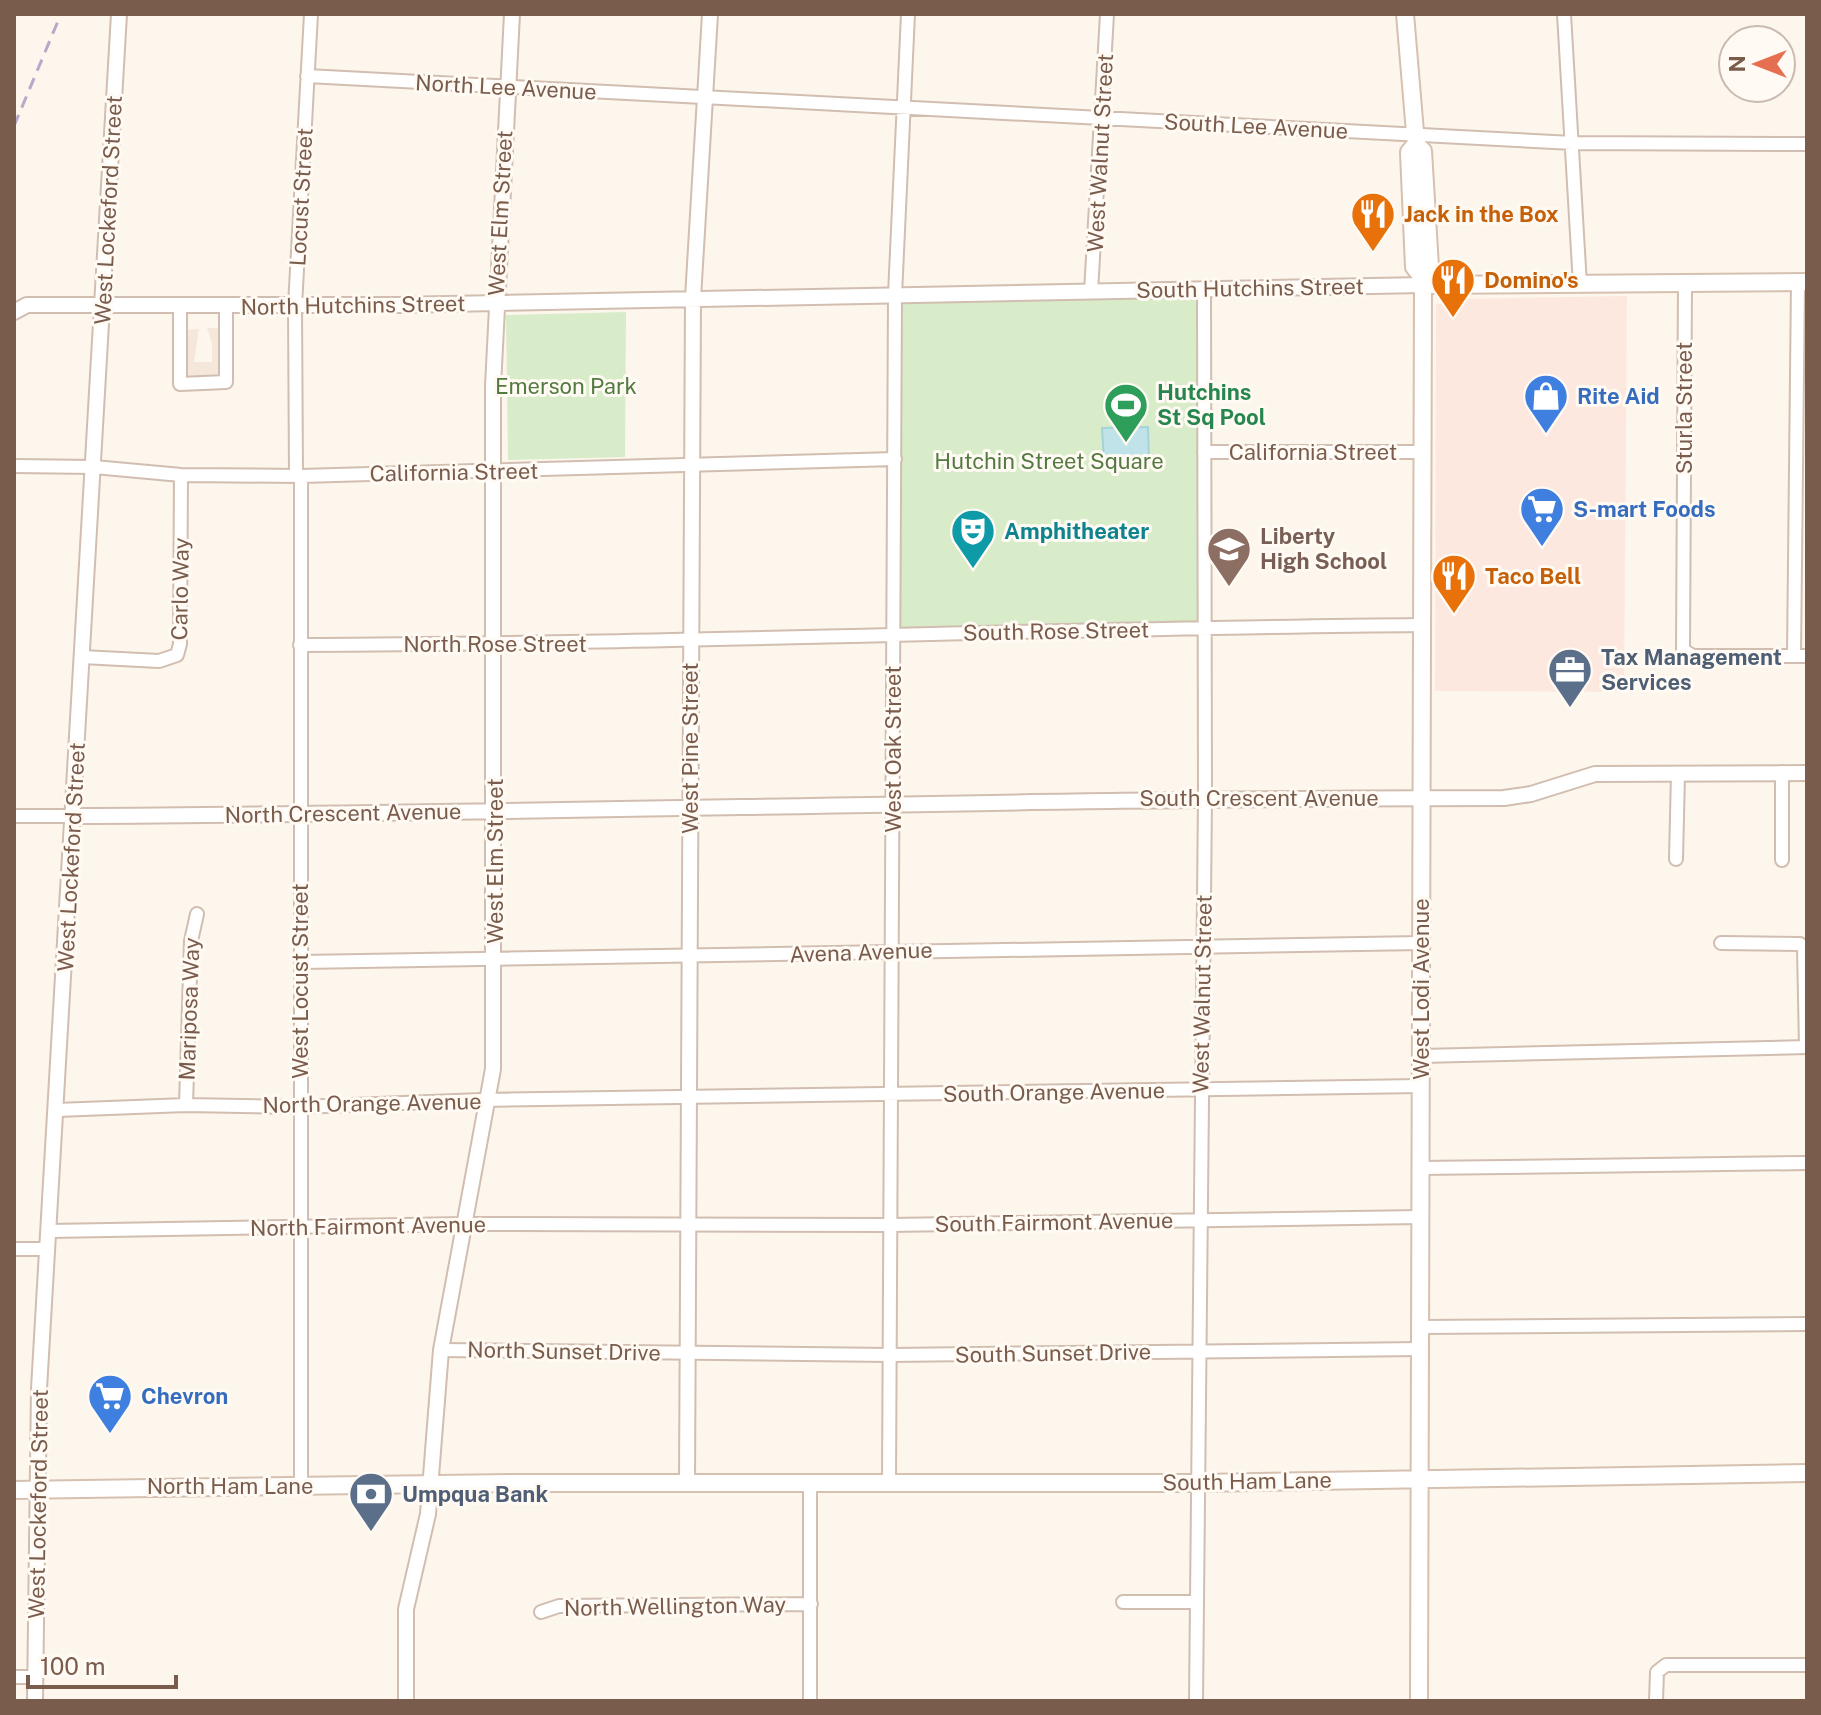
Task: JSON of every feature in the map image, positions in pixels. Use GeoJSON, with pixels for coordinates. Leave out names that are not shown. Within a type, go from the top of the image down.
{"type":"FeatureCollection","features":[{"type":"Feature","properties":{"kind":"main road","name":"West Lodi Avenue"},"geometry":{"type":"LineString","coordinates":[[1405,14],[1415,139],[1409,152],[1414,267],[1422,281],[1419,1701]]}},
{"type":"Feature","properties":{"kind":"main road","name":"South Hutchins Street"},"geometry":{"type":"LineString","coordinates":[[1422,281],[1580,285],[1803,282]]}},
{"type":"Feature","properties":{"kind":"main road","name":"South Ham Lane"},"geometry":{"type":"LineString","coordinates":[[687,1483],[1198,1483],[1807,1473]]}},
{"type":"Feature","properties":{"kind":"main road","name":"North Ham Lane"},"geometry":{"type":"LineString","coordinates":[[14,1490],[687,1483]]}},
{"type":"Feature","properties":{"kind":"street","name":"West Lockeford Street"},"geometry":{"type":"LineString","coordinates":[[35,1701],[37,1490],[47,1249],[119,14]]}},
{"type":"Feature","properties":{"kind":"street","name":"Locust Street"},"geometry":{"type":"LineString","coordinates":[[298,476],[295,306],[311,14]]}},
{"type":"Feature","properties":{"kind":"street","name":"West Elm Street"},"geometry":{"type":"LineString","coordinates":[[406,1701],[406,1609],[428,1514],[441,1350],[489,1100],[495,1042],[492,643],[495,302],[512,14]]}},
{"type":"Feature","properties":{"kind":"street","name":"West Pine Street"},"geometry":{"type":"LineString","coordinates":[[687,1483],[693,298],[710,14]]}},
{"type":"Feature","properties":{"kind":"street","name":"West Oak Street"},"geometry":{"type":"LineString","coordinates":[[889,1484],[895,295],[908,14]]}},
{"type":"Feature","properties":{"kind":"street","name":"West Walnut Street"},"geometry":{"type":"LineString","coordinates":[[1091,292],[1107,14]]}},
{"type":"Feature","properties":{"kind":"street"},"geometry":{"type":"LineString","coordinates":[[1564,14],[1580,285]]}},
{"type":"Feature","properties":{"kind":"street","name":"North Lee Avenue"},"geometry":{"type":"LineString","coordinates":[[307,76],[705,98]]}},
{"type":"Feature","properties":{"kind":"street","name":"South Lee Avenue"},"geometry":{"type":"LineString","coordinates":[[705,98],[1415,139],[1807,144]]}},
{"type":"Feature","properties":{"kind":"street","name":"South Hutchins Street"},"geometry":{"type":"LineString","coordinates":[[693,298],[960,297],[1422,281]]}},
{"type":"Feature","properties":{"kind":"street"},"geometry":{"type":"LineString","coordinates":[[1801,656],[1803,282]]}},
{"type":"Feature","properties":{"kind":"street","name":"Sturla Street"},"geometry":{"type":"LineString","coordinates":[[1685,283],[1683,650],[1686,655],[1707,657],[1801,656]]}},
{"type":"Feature","properties":{"kind":"street","name":"West Walnut Street"},"geometry":{"type":"LineString","coordinates":[[1196,1701],[1205,798],[1204,288]]}},
{"type":"Feature","properties":{"kind":"street","name":"North Hutchins Street"},"geometry":{"type":"LineString","coordinates":[[14,312],[27,305],[226,307],[693,298]]}},
{"type":"Feature","properties":{"kind":"street"},"geometry":{"type":"LineString","coordinates":[[180,307],[180,384],[226,382],[226,307]]}},
{"type":"Feature","properties":{"kind":"street","name":"California Street"},"geometry":{"type":"LineString","coordinates":[[1204,452],[1422,452]]}},
{"type":"Feature","properties":{"kind":"street","name":"California Street"},"geometry":{"type":"LineString","coordinates":[[14,466],[94,467],[181,475],[298,476],[895,459]]}},
{"type":"Feature","properties":{"kind":"street","name":"Carlo Way"},"geometry":{"type":"LineString","coordinates":[[82,657],[159,661],[177,655],[180,644],[181,475]]}},
{"type":"Feature","properties":{"kind":"street","name":"West Locust Street"},"geometry":{"type":"LineString","coordinates":[[298,476],[302,962],[299,1107],[301,1486]]}},
{"type":"Feature","properties":{"kind":"street","name":"South Rose Street"},"geometry":{"type":"LineString","coordinates":[[690,639],[1423,625]]}},
{"type":"Feature","properties":{"kind":"street","name":"North Rose Street"},"geometry":{"type":"LineString","coordinates":[[300,645],[690,639]]}},
{"type":"Feature","properties":{"kind":"street"},"geometry":{"type":"LineString","coordinates":[[1782,772],[1782,860]]}},
{"type":"Feature","properties":{"kind":"street","name":"South Crescent Avenue"},"geometry":{"type":"LineString","coordinates":[[708,809],[1048,800],[1510,797],[1595,774],[1807,773]]}},
{"type":"Feature","properties":{"kind":"street"},"geometry":{"type":"LineString","coordinates":[[1676,859],[1678,774]]}},
{"type":"Feature","properties":{"kind":"street","name":"North Crescent Avenue"},"geometry":{"type":"LineString","coordinates":[[74,816],[708,809]]}},
{"type":"Feature","properties":{"kind":"street"},"geometry":{"type":"LineString","coordinates":[[14,816],[74,816]]}},
{"type":"Feature","properties":{"kind":"street","name":"Mariposa Way"},"geometry":{"type":"LineString","coordinates":[[186,1105],[191,941],[197,914]]}},
{"type":"Feature","properties":{"kind":"street","name":"Avena Avenue"},"geometry":{"type":"LineString","coordinates":[[302,962],[1421,943]]}},
{"type":"Feature","properties":{"kind":"street"},"geometry":{"type":"LineString","coordinates":[[1421,1056],[1806,1047],[1804,948],[1790,944],[1721,943]]}},
{"type":"Feature","properties":{"kind":"street","name":"South Orange Avenue"},"geometry":{"type":"LineString","coordinates":[[688,1099],[1421,1086]]}},
{"type":"Feature","properties":{"kind":"street","name":"North Orange Avenue"},"geometry":{"type":"LineString","coordinates":[[57,1110],[186,1105],[299,1107],[489,1100],[688,1099]]}},
{"type":"Feature","properties":{"kind":"street"},"geometry":{"type":"LineString","coordinates":[[1420,1168],[1807,1163]]}},
{"type":"Feature","properties":{"kind":"street","name":"South Fairmont Avenue"},"geometry":{"type":"LineString","coordinates":[[687,1224],[890,1225],[1420,1217]]}},
{"type":"Feature","properties":{"kind":"street","name":"North Fairmont Avenue"},"geometry":{"type":"LineString","coordinates":[[49,1231],[465,1224],[687,1224]]}},
{"type":"Feature","properties":{"kind":"street"},"geometry":{"type":"LineString","coordinates":[[14,1249],[47,1249]]}},
{"type":"Feature","properties":{"kind":"street"},"geometry":{"type":"LineString","coordinates":[[1421,1327],[1807,1324]]}},
{"type":"Feature","properties":{"kind":"street","name":"South Sunset Drive"},"geometry":{"type":"LineString","coordinates":[[686,1353],[890,1355],[1420,1349]]}},
{"type":"Feature","properties":{"kind":"street","name":"North Sunset Drive"},"geometry":{"type":"LineString","coordinates":[[441,1350],[686,1353]]}},
{"type":"Feature","properties":{"kind":"street"},"geometry":{"type":"LineString","coordinates":[[810,1484],[810,1701]]}},
{"type":"Feature","properties":{"kind":"street"},"geometry":{"type":"LineString","coordinates":[[1123,1602],[1197,1602]]}},
{"type":"Feature","properties":{"kind":"street","name":"North Wellington Way"},"geometry":{"type":"LineString","coordinates":[[541,1612],[559,1606],[811,1604]]}},
{"type":"Feature","properties":{"kind":"street"},"geometry":{"type":"LineString","coordinates":[[1656,1701],[1659,1669],[1666,1665],[1807,1665]]}},
{"type":"Feature","properties":{"kind":"street"},"geometry":{"type":"LineString","coordinates":[[14,1677],[35,1677]]}},
{"type":"Feature","properties":{"kind":"shaded area"},"geometry":{"type":"Polygon","coordinates":[[[1627,296],[1624,692],[1435,691],[1436,305],[1457,299],[1627,296]]]}},
{"type":"Feature","properties":{"kind":"shaded area"},"geometry":{"type":"Polygon","coordinates":[[[207,328],[222,328],[222,378],[184,379],[183,330],[199,329],[194,362],[212,362],[212,343],[207,328]]]}},
{"type":"Feature","properties":{"kind":"green space","name":"Hutchin Street Square"},"geometry":{"type":"Polygon","coordinates":[[[1204,288],[1203,627],[894,635],[895,295],[1204,288]]]}},
{"type":"Feature","properties":{"kind":"green space","name":"Emerson Park"},"geometry":{"type":"Polygon","coordinates":[[[626,312],[625,457],[508,460],[506,315],[626,312]]]}},
{"type":"Feature","properties":{"kind":"water","name":"Hutchins St Sq Pool"},"geometry":{"type":"Polygon","coordinates":[[[1148,427],[1149,459],[1104,460],[1102,428],[1148,427]]]}},
{"type":"Feature","properties":{"kind":"railway"},"geometry":{"type":"LineString","coordinates":[[14,126],[61,14]]}},
{"type":"Feature","properties":{"kind":"place","name":"Jack in the Box"},"geometry":{"type":"Point","coordinates":[1373,253]}},
{"type":"Feature","properties":{"kind":"place","name":"Domino's"},"geometry":{"type":"Point","coordinates":[1453,319]}},
{"type":"Feature","properties":{"kind":"place","name":"Rite Aid"},"geometry":{"type":"Point","coordinates":[1546,435]}},
{"type":"Feature","properties":{"kind":"place","name":"Hutchins St Sq Pool"},"geometry":{"type":"Point","coordinates":[1126,444]}},
{"type":"Feature","properties":{"kind":"place","name":"S-mart Foods"},"geometry":{"type":"Point","coordinates":[1542,548]}},
{"type":"Feature","properties":{"kind":"place","name":"Amphitheater"},"geometry":{"type":"Point","coordinates":[973,570]}},
{"type":"Feature","properties":{"kind":"place","name":"Liberty High School"},"geometry":{"type":"Point","coordinates":[1229,588]}},
{"type":"Feature","properties":{"kind":"place","name":"Taco Bell"},"geometry":{"type":"Point","coordinates":[1454,615]}},
{"type":"Feature","properties":{"kind":"place","name":"Tax Management Services"},"geometry":{"type":"Point","coordinates":[1570,709]}},
{"type":"Feature","properties":{"kind":"place","name":"Chevron"},"geometry":{"type":"Point","coordinates":[110,1435]}},
{"type":"Feature","properties":{"kind":"place","name":"Umpqua Bank"},"geometry":{"type":"Point","coordinates":[371,1533]}}]}
